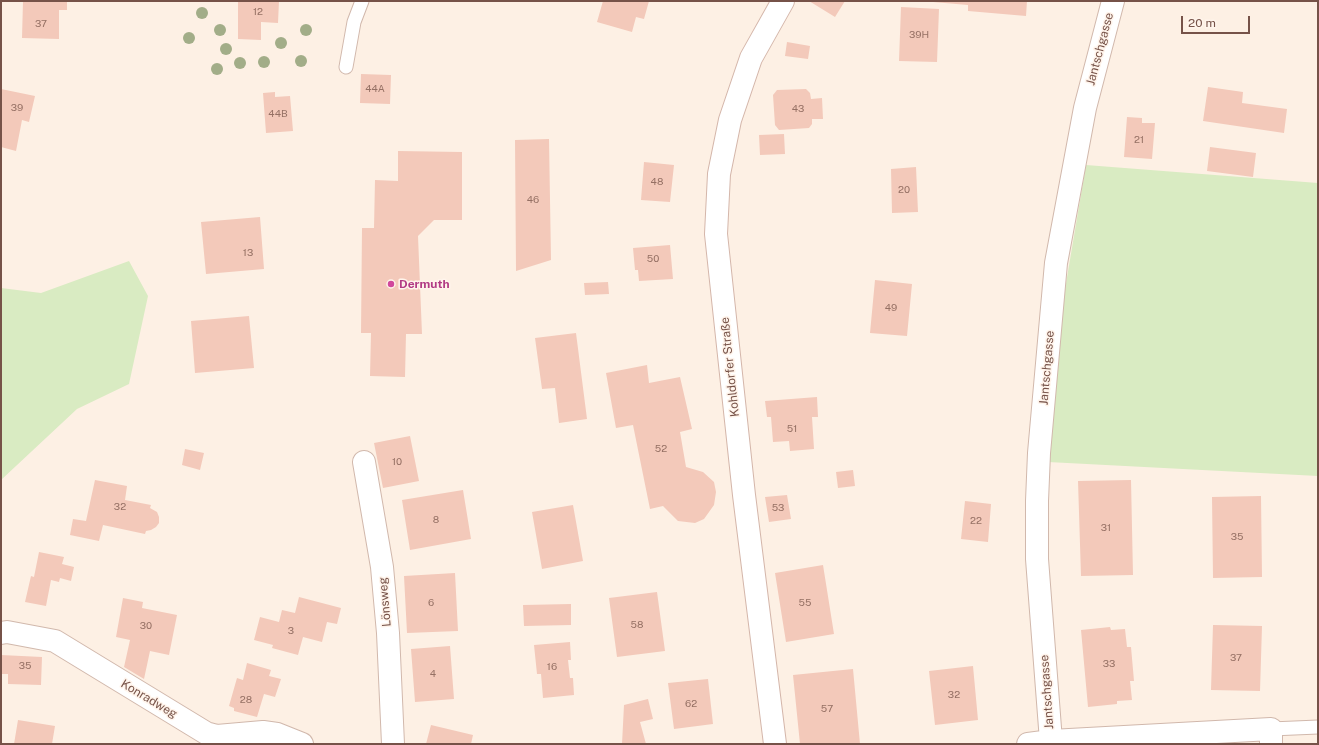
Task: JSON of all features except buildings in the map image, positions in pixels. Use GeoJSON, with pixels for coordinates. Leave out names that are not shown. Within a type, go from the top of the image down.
{"type":"FeatureCollection","features":[{"type":"Feature","properties":{"kind":"street","name":"Kohldorfer Straße"},"geometry":{"type":"LineString","coordinates":[[775,744],[744,495],[716,234],[719,174],[730,120],[751,58],[782,1]]}},
{"type":"Feature","properties":{"kind":"street","name":"Jantschgasse"},"geometry":{"type":"LineString","coordinates":[[1051,741],[1037,559],[1039,453],[1056,263],[1085,108],[1113,1]]}},
{"type":"Feature","properties":{"kind":"street","name":"Lönsweg"},"geometry":{"type":"LineString","coordinates":[[364,462],[382,567],[388,633],[393,744]]}},
{"type":"Feature","properties":{"kind":"street","name":"Konradweg"},"geometry":{"type":"LineString","coordinates":[[1,634],[7,632],[55,641],[206,733],[217,736],[263,732],[277,734],[302,744]]}},
{"type":"Feature","properties":{"kind":"street","name":"Jantschgasse"},"geometry":{"type":"LineString","coordinates":[[1028,744],[1051,741],[1271,737]]}},
{"type":"Feature","properties":{"kind":"lane"},"geometry":{"type":"LineString","coordinates":[[346,67],[354,22],[362,1]]}},
{"type":"Feature","properties":{"kind":"lane","name":"Jantschgasse"},"geometry":{"type":"LineString","coordinates":[[1271,737],[1318,727]]}},
{"type":"Feature","properties":{"kind":"green space"},"geometry":{"type":"Polygon","coordinates":[[[1086,165],[1318,183],[1318,476],[1048,462],[1062,307],[1086,165]]]}},
{"type":"Feature","properties":{"kind":"green space"},"geometry":{"type":"Polygon","coordinates":[[[129,261],[148,296],[129,384],[77,409],[1,480],[1,288],[41,293],[129,261]]]}},
{"type":"Feature","properties":{"kind":"place","name":"Dermuth"},"geometry":{"type":"Point","coordinates":[391,284]}}]}
